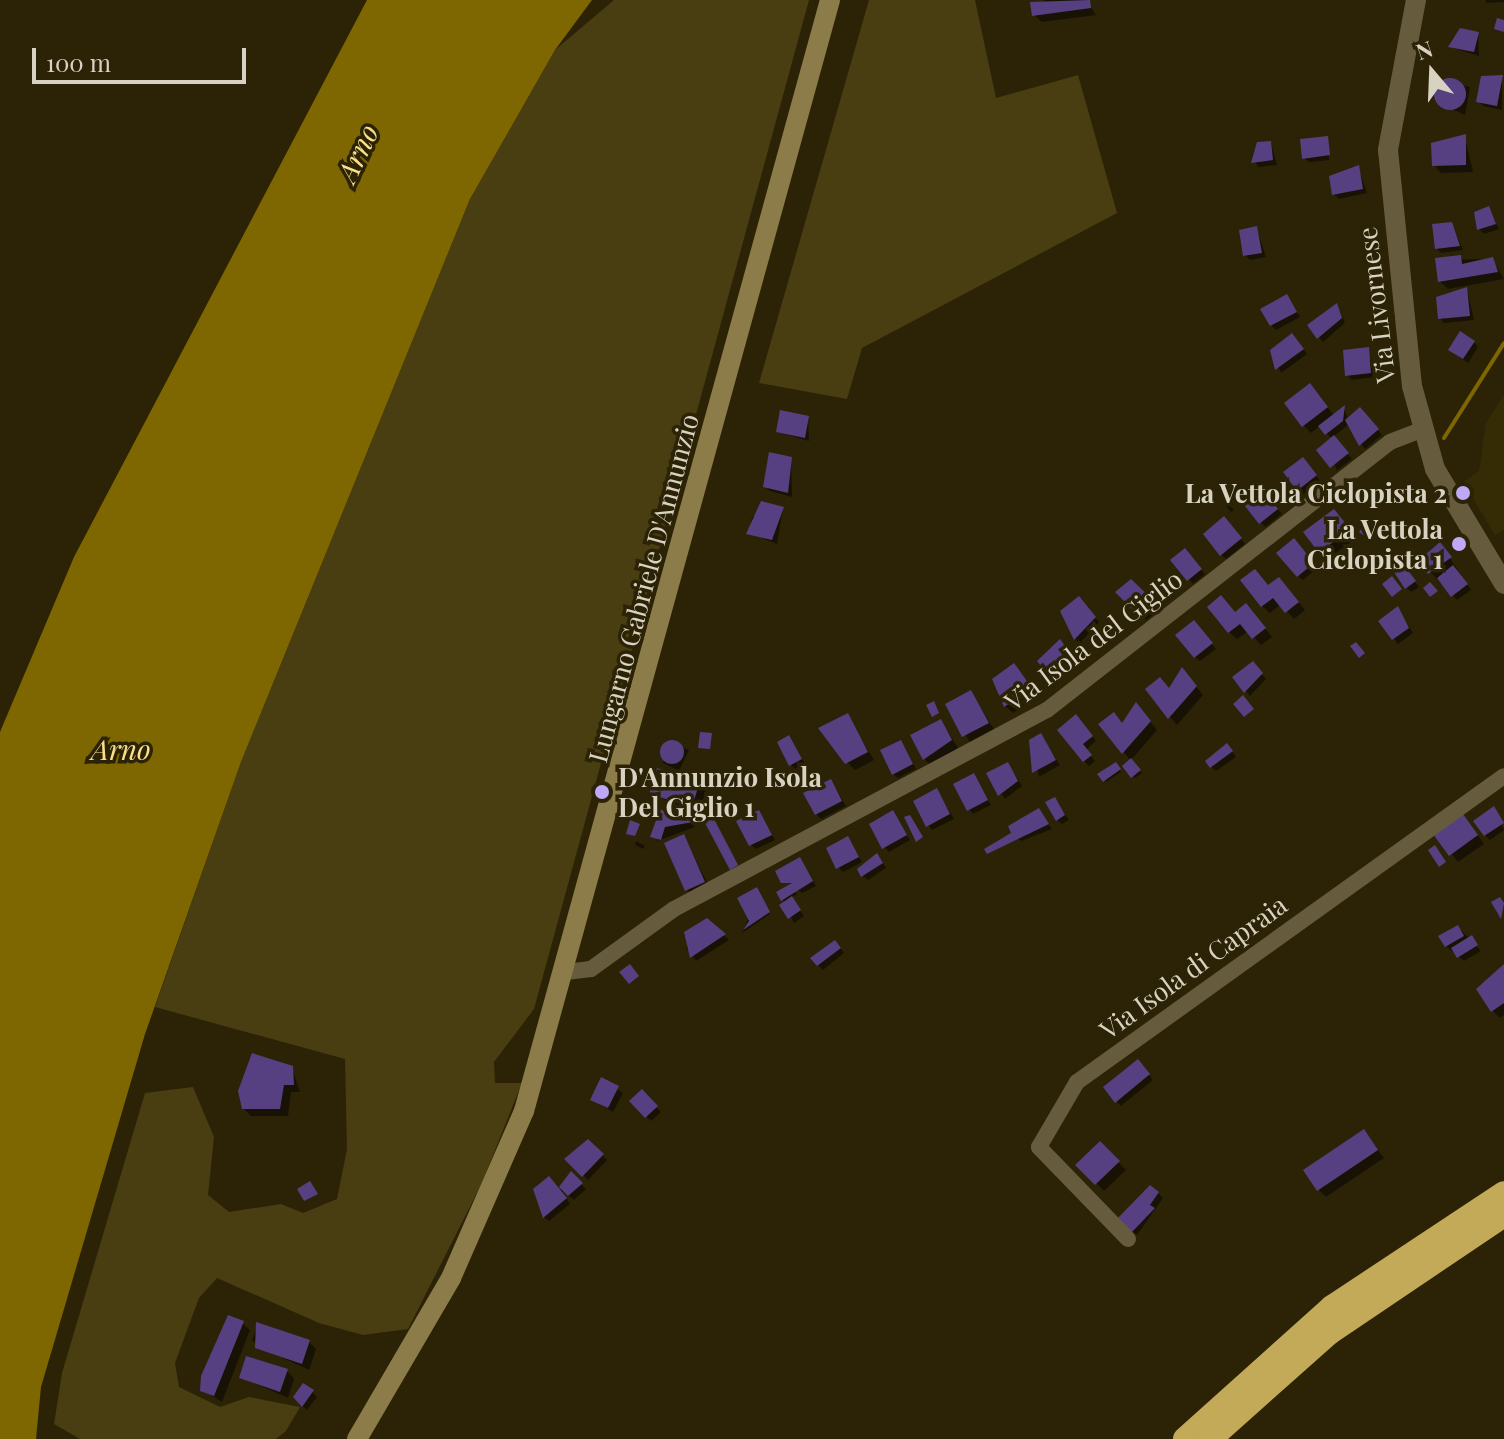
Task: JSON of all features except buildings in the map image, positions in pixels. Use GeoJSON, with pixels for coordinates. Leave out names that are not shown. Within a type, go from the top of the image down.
{"type":"FeatureCollection","features":[{"type":"Feature","properties":{"kind":"highway"},"geometry":{"type":"LineString","coordinates":[[1210,1439],[1329,1333],[1504,1193]]}},
{"type":"Feature","properties":{"kind":"highway"},"geometry":{"type":"LineString","coordinates":[[1185,1439],[1332,1307],[1446,1241],[1504,1215]]}},
{"type":"Feature","properties":{"kind":"main road","name":"Lungarno Gabriele D'Annunzio"},"geometry":{"type":"LineString","coordinates":[[357,1439],[427,1325],[490,1197],[566,972],[830,0]]}},
{"type":"Feature","properties":{"kind":"street","name":"Via Livornese"},"geometry":{"type":"LineString","coordinates":[[1416,0],[1388,150],[1399,295],[1422,430],[1450,498],[1504,584]]}},
{"type":"Feature","properties":{"kind":"street","name":"Via Isola del Giglio"},"geometry":{"type":"LineString","coordinates":[[566,972],[591,969],[674,909],[1047,710],[1390,442],[1422,430]]}},
{"type":"Feature","properties":{"kind":"street","name":"Via Isola di Capraia"},"geometry":{"type":"LineString","coordinates":[[1128,1239],[1039,1147],[1077,1082],[1504,776]]}},
{"type":"Feature","properties":{"kind":"shaded area"},"geometry":{"type":"Polygon","coordinates":[[[614,0],[809,0],[534,1009],[494,1062],[495,1083],[522,1083],[481,1185],[408,1329],[363,1335],[319,1323],[217,1278],[199,1298],[175,1363],[179,1387],[220,1407],[249,1397],[300,1407],[286,1431],[276,1439],[80,1439],[54,1424],[62,1373],[145,1093],[193,1087],[214,1137],[208,1195],[229,1212],[281,1204],[303,1213],[337,1199],[347,1149],[345,1059],[155,1007],[241,762],[470,199],[555,50],[614,0]]]}},
{"type":"Feature","properties":{"kind":"shaded area"},"geometry":{"type":"Polygon","coordinates":[[[869,0],[975,0],[996,98],[1078,75],[1117,213],[862,348],[847,399],[759,383],[869,0]]]}},
{"type":"Feature","properties":{"kind":"shaded area"},"geometry":{"type":"Polygon","coordinates":[[[1504,395],[1504,530],[1495,535],[1463,482],[1479,471],[1486,423],[1504,395]]]}},
{"type":"Feature","properties":{"kind":"water","name":"Arno"},"geometry":{"type":"Polygon","coordinates":[[[367,0],[592,0],[555,50],[470,199],[241,762],[145,1034],[41,1387],[36,1439],[0,1439],[0,732],[74,557],[367,0]]]}},
{"type":"Feature","properties":{"kind":"waterway"},"geometry":{"type":"LineString","coordinates":[[1444,438],[1504,343]]}},
{"type":"Feature","properties":{"kind":"place","name":"La Vettola Ciclopista 2"},"geometry":{"type":"Point","coordinates":[1463,493]}},
{"type":"Feature","properties":{"kind":"place","name":"La Vettola Ciclopista 1"},"geometry":{"type":"Point","coordinates":[1459,544]}},
{"type":"Feature","properties":{"kind":"place","name":"D'Annunzio Isola Del Giglio 1"},"geometry":{"type":"Point","coordinates":[602,792]}}]}
